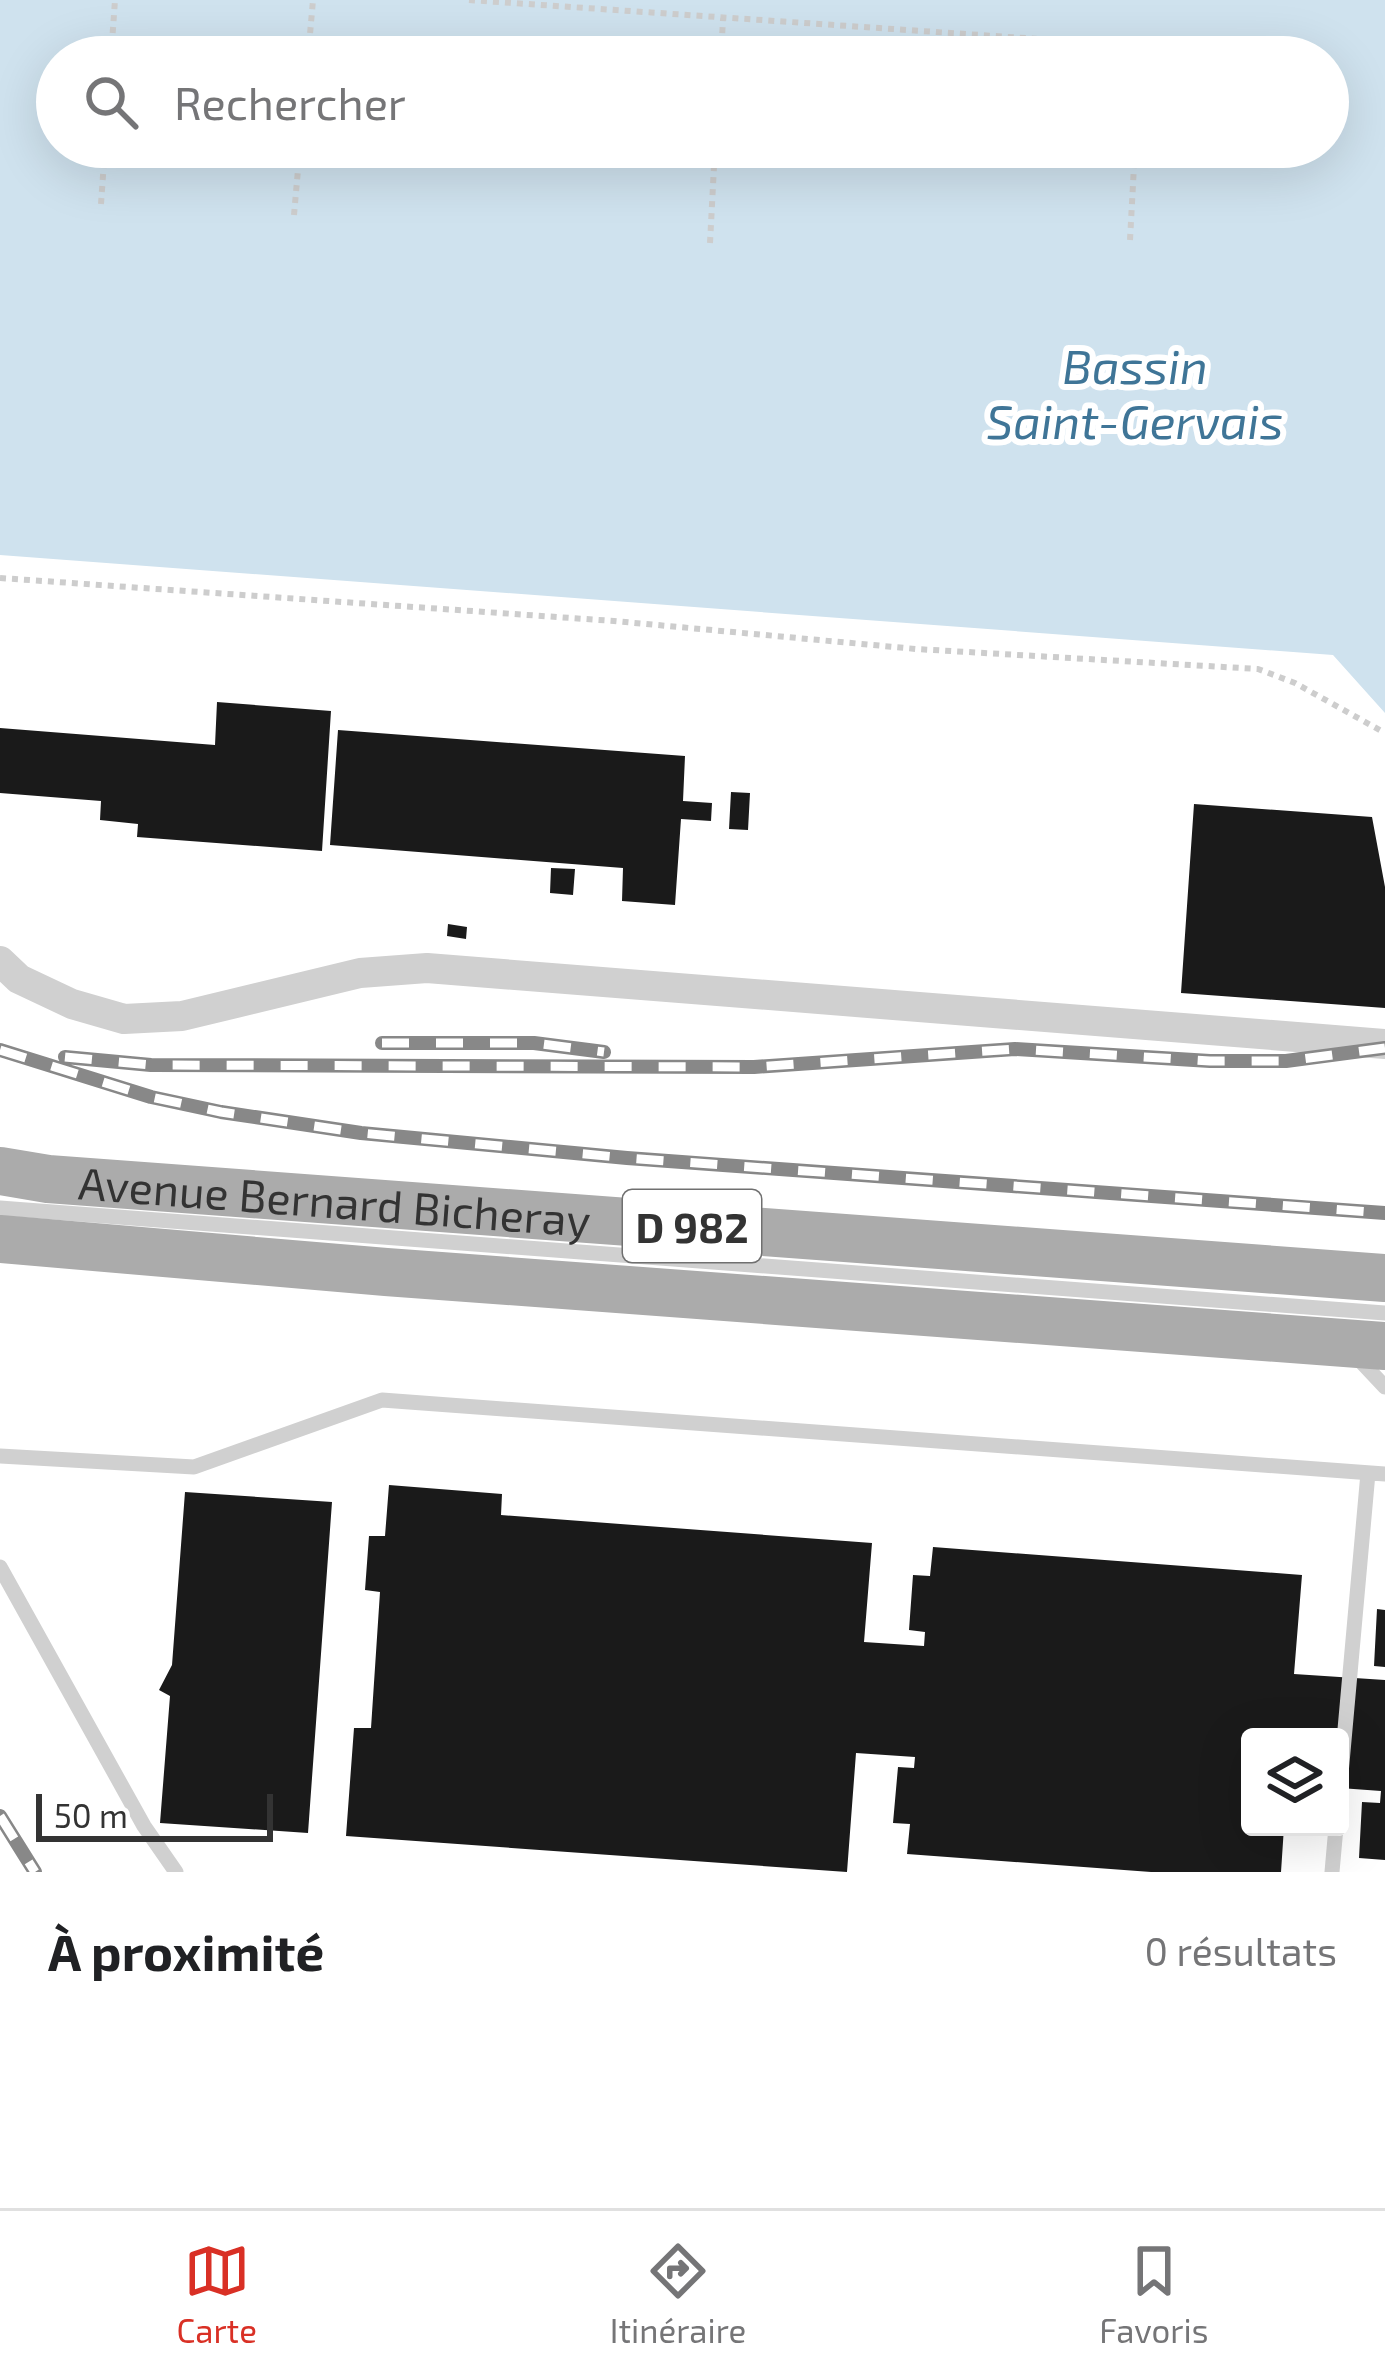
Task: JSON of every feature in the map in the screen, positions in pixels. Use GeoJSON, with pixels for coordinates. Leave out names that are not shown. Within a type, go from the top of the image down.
{"type":"FeatureCollection","features":[{"type":"Feature","properties":{"kind":"main road","name":"Avenue Bernard Bicheray"},"geometry":{"type":"LineString","coordinates":[[0,1171],[47,1179],[1385,1278]]}},
{"type":"Feature","properties":{"kind":"main road","name":"Avenue Bernard Bicheray"},"geometry":{"type":"LineString","coordinates":[[0,1239],[1364,1344]]}},
{"type":"Feature","properties":{"kind":"street"},"geometry":{"type":"LineString","coordinates":[[0,961],[19,979],[72,1004],[124,1019],[182,1016],[360,973],[427,968],[1385,1044]]}},
{"type":"Feature","properties":{"kind":"lane"},"geometry":{"type":"LineString","coordinates":[[0,1208],[1385,1312]]}},
{"type":"Feature","properties":{"kind":"lane"},"geometry":{"type":"LineString","coordinates":[[1364,1344],[1385,1387]]}},
{"type":"Feature","properties":{"kind":"lane"},"geometry":{"type":"LineString","coordinates":[[0,1456],[194,1467],[382,1400],[1376,1474],[1347,1728]]}},
{"type":"Feature","properties":{"kind":"lane"},"geometry":{"type":"LineString","coordinates":[[0,1567],[144,1826],[176,1872]]}},
{"type":"Feature","properties":{"kind":"lane"},"geometry":{"type":"LineString","coordinates":[[1332,1872],[1335,1836]]}},
{"type":"Feature","properties":{"kind":"path"},"geometry":{"type":"LineString","coordinates":[[112,36],[115,0]]}},
{"type":"Feature","properties":{"kind":"path"},"geometry":{"type":"LineString","coordinates":[[310,36],[313,0]]}},
{"type":"Feature","properties":{"kind":"path"},"geometry":{"type":"LineString","coordinates":[[469,0],[987,36]]}},
{"type":"Feature","properties":{"kind":"path"},"geometry":{"type":"LineString","coordinates":[[597,0],[597,11]]}},
{"type":"Feature","properties":{"kind":"path"},"geometry":{"type":"LineString","coordinates":[[722,36],[723,19]]}},
{"type":"Feature","properties":{"kind":"path"},"geometry":{"type":"LineString","coordinates":[[101,204],[104,168]]}},
{"type":"Feature","properties":{"kind":"path"},"geometry":{"type":"LineString","coordinates":[[294,215],[298,168]]}},
{"type":"Feature","properties":{"kind":"path"},"geometry":{"type":"LineString","coordinates":[[710,243],[714,168]]}},
{"type":"Feature","properties":{"kind":"path"},"geometry":{"type":"LineString","coordinates":[[1130,240],[1134,168]]}},
{"type":"Feature","properties":{"kind":"path"},"geometry":{"type":"LineString","coordinates":[[0,578],[614,621],[916,649],[1258,669],[1295,683],[1385,733]]}},
{"type":"Feature","properties":{"kind":"water","name":"Bassin Saint-Gervais"},"geometry":{"type":"Polygon","coordinates":[[[0,0],[1385,0],[1385,713],[1333,655],[0,555],[0,0]]]}},
{"type":"Feature","properties":{"kind":"building"},"geometry":{"type":"Polygon","coordinates":[[[217,702],[331,711],[322,851],[137,837],[138,824],[100,820],[101,801],[0,793],[0,728],[215,745],[217,702]]]}},
{"type":"Feature","properties":{"kind":"building"},"geometry":{"type":"Polygon","coordinates":[[[338,730],[685,756],[683,801],[712,803],[711,821],[681,819],[675,905],[622,901],[623,868],[330,845],[338,730]]]}},
{"type":"Feature","properties":{"kind":"building"},"geometry":{"type":"Polygon","coordinates":[[[731,792],[750,793],[748,830],[729,829],[731,792]]]}},
{"type":"Feature","properties":{"kind":"building"},"geometry":{"type":"Polygon","coordinates":[[[1194,804],[1372,817],[1385,887],[1385,1008],[1181,993],[1194,804]]]}},
{"type":"Feature","properties":{"kind":"building"},"geometry":{"type":"Polygon","coordinates":[[[551,868],[575,869],[573,895],[550,893],[551,868]]]}},
{"type":"Feature","properties":{"kind":"building"},"geometry":{"type":"Polygon","coordinates":[[[448,924],[467,927],[466,939],[447,936],[448,924]]]}},
{"type":"Feature","properties":{"kind":"building"},"geometry":{"type":"Polygon","coordinates":[[[389,1485],[502,1494],[501,1515],[872,1543],[864,1642],[924,1646],[925,1632],[909,1630],[913,1575],[930,1576],[933,1547],[1302,1575],[1294,1674],[1385,1680],[1385,1860],[1359,1858],[1362,1802],[1380,1803],[1381,1791],[1349,1789],[1349,1728],[1241,1728],[1241,1836],[1283,1836],[1281,1872],[1151,1872],[907,1854],[910,1824],[893,1823],[898,1767],[914,1768],[915,1757],[856,1753],[847,1872],[346,1836],[354,1728],[371,1728],[380,1592],[365,1590],[369,1536],[385,1536],[389,1485]]]}},
{"type":"Feature","properties":{"kind":"building"},"geometry":{"type":"Polygon","coordinates":[[[185,1492],[332,1502],[308,1833],[160,1823],[170,1696],[159,1690],[172,1665],[185,1492]]]}},
{"type":"Feature","properties":{"kind":"building"},"geometry":{"type":"Polygon","coordinates":[[[1377,1609],[1385,1610],[1385,1667],[1374,1666],[1377,1609]]]}},
{"type":"Feature","properties":{"kind":"railway"},"geometry":{"type":"LineString","coordinates":[[382,1043],[534,1043],[604,1052]]}},
{"type":"Feature","properties":{"kind":"railway"},"geometry":{"type":"LineString","coordinates":[[65,1057],[151,1065],[754,1067],[1015,1049],[1286,1061],[1385,1048]]}},
{"type":"Feature","properties":{"kind":"railway"},"geometry":{"type":"LineString","coordinates":[[0,1050],[151,1097],[361,1133],[627,1158],[1385,1213]]}},
{"type":"Feature","properties":{"kind":"railway"},"geometry":{"type":"LineString","coordinates":[[0,1816],[35,1872]]}}]}
